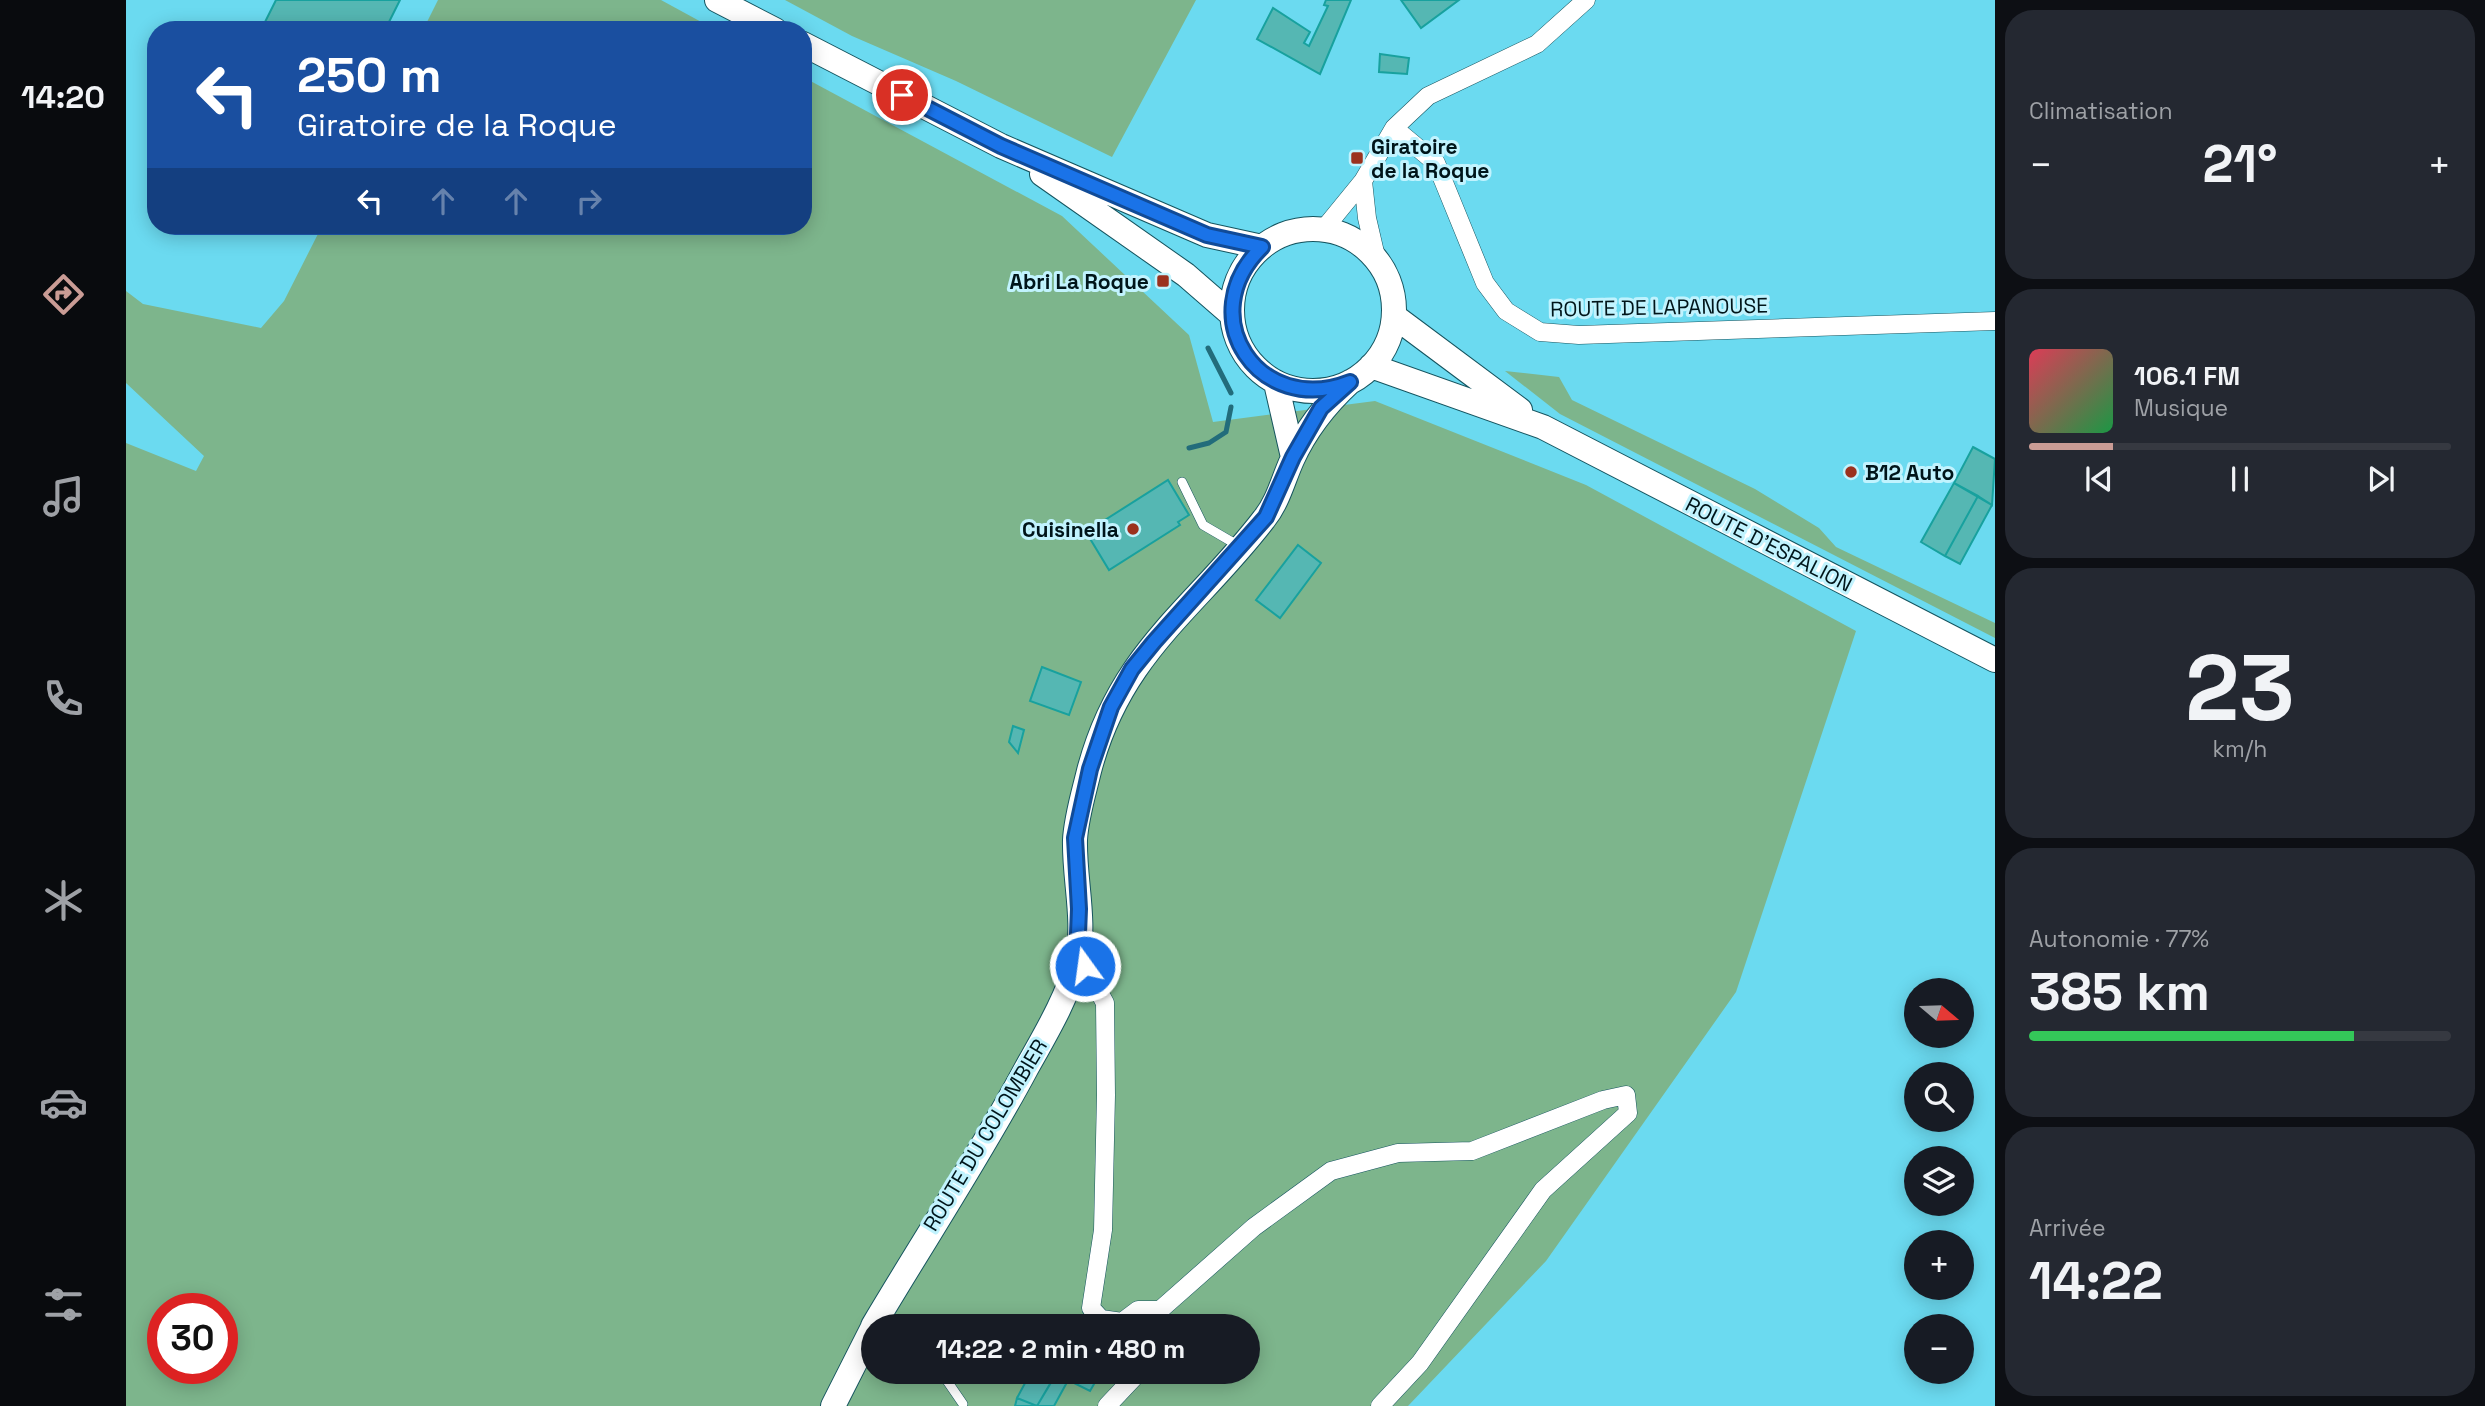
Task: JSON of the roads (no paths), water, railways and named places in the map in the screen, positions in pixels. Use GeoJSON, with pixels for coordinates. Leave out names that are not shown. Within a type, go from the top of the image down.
{"type":"FeatureCollection","features":[{"type":"Feature","properties":{"kind":"main road"},"geometry":{"type":"LineString","coordinates":[[717,0],[758,21]]}},
{"type":"Feature","properties":{"kind":"main road"},"geometry":{"type":"LineString","coordinates":[[812,49],[1001,146],[1207,235],[1262,247]]}},
{"type":"Feature","properties":{"kind":"main road"},"geometry":{"type":"LineString","coordinates":[[1001,146],[1186,275],[1232,315]]}},
{"type":"Feature","properties":{"kind":"main road"},"geometry":{"type":"LineString","coordinates":[[1323,229],[1353,240],[1377,261],[1390,287],[1394,316],[1387,343],[1371,366],[1350,382],[1321,391],[1298,390],[1276,383],[1245,355],[1238,342],[1232,315],[1234,292],[1242,271],[1262,247],[1290,232],[1323,229]]}},
{"type":"Feature","properties":{"kind":"main road","name":"ROUTE D'ESPALION"},"geometry":{"type":"LineString","coordinates":[[1394,316],[1543,427]]}},
{"type":"Feature","properties":{"kind":"main road","name":"ROUTE D'ESPALION"},"geometry":{"type":"LineString","coordinates":[[1371,366],[1543,427],[1995,660]]}},
{"type":"Feature","properties":{"kind":"main road","name":"ROUTE DU COLOMBIER"},"geometry":{"type":"LineString","coordinates":[[882,1314],[992,1131],[1050,1025],[1077,959],[1079,909],[1075,838],[1090,769],[1111,707],[1132,669],[1154,642],[1266,517],[1293,457],[1321,408],[1350,382]]}},
{"type":"Feature","properties":{"kind":"main road"},"geometry":{"type":"LineString","coordinates":[[1276,383],[1293,457]]}},
{"type":"Feature","properties":{"kind":"main road","name":"ROUTE DU COLOMBIER"},"geometry":{"type":"LineString","coordinates":[[833,1406],[861,1352]]}},
{"type":"Feature","properties":{"kind":"street"},"geometry":{"type":"LineString","coordinates":[[1323,229],[1363,181],[1394,128],[1427,96],[1537,44],[1586,0]]}},
{"type":"Feature","properties":{"kind":"street","name":"ROUTE DE LAPANOUSE"},"geometry":{"type":"LineString","coordinates":[[1394,128],[1436,163],[1485,283],[1506,311],[1540,332],[1579,335],[1995,321]]}},
{"type":"Feature","properties":{"kind":"street"},"geometry":{"type":"LineString","coordinates":[[1363,181],[1367,218],[1377,261]]}},
{"type":"Feature","properties":{"kind":"street"},"geometry":{"type":"LineString","coordinates":[[1077,959],[1085,966],[1105,1003],[1103,1230],[1091,1308],[1096,1314]]}},
{"type":"Feature","properties":{"kind":"street"},"geometry":{"type":"LineString","coordinates":[[1165,1314],[1254,1227],[1331,1171],[1398,1153],[1472,1151],[1603,1100],[1626,1096],[1628,1112],[1543,1190],[1420,1363],[1380,1406]]}},
{"type":"Feature","properties":{"kind":"street"},"geometry":{"type":"LineString","coordinates":[[1133,1314],[1138,1310],[1150,1314]]}},
{"type":"Feature","properties":{"kind":"street"},"geometry":{"type":"LineString","coordinates":[[1107,1406],[1128,1384]]}},
{"type":"Feature","properties":{"kind":"lane"},"geometry":{"type":"LineString","coordinates":[[1182,482],[1203,525],[1240,547]]}},
{"type":"Feature","properties":{"kind":"lane"},"geometry":{"type":"LineString","coordinates":[[949,1384],[963,1404]]}},
{"type":"Feature","properties":{"kind":"waterway"},"geometry":{"type":"LineString","coordinates":[[1208,348],[1231,393]]}},
{"type":"Feature","properties":{"kind":"waterway"},"geometry":{"type":"LineString","coordinates":[[1189,448],[1209,443],[1226,432],[1231,407]]}},
{"type":"Feature","properties":{"kind":"place","name":"Giratoire de la Roque"},"geometry":{"type":"Point","coordinates":[1357,158]}},
{"type":"Feature","properties":{"kind":"place","name":"Abri La Roque"},"geometry":{"type":"Point","coordinates":[1163,281]}},
{"type":"Feature","properties":{"kind":"place","name":"B12 Auto"},"geometry":{"type":"Point","coordinates":[1851,472]}},
{"type":"Feature","properties":{"kind":"place","name":"Cuisinella"},"geometry":{"type":"Point","coordinates":[1133,529]}}]}
